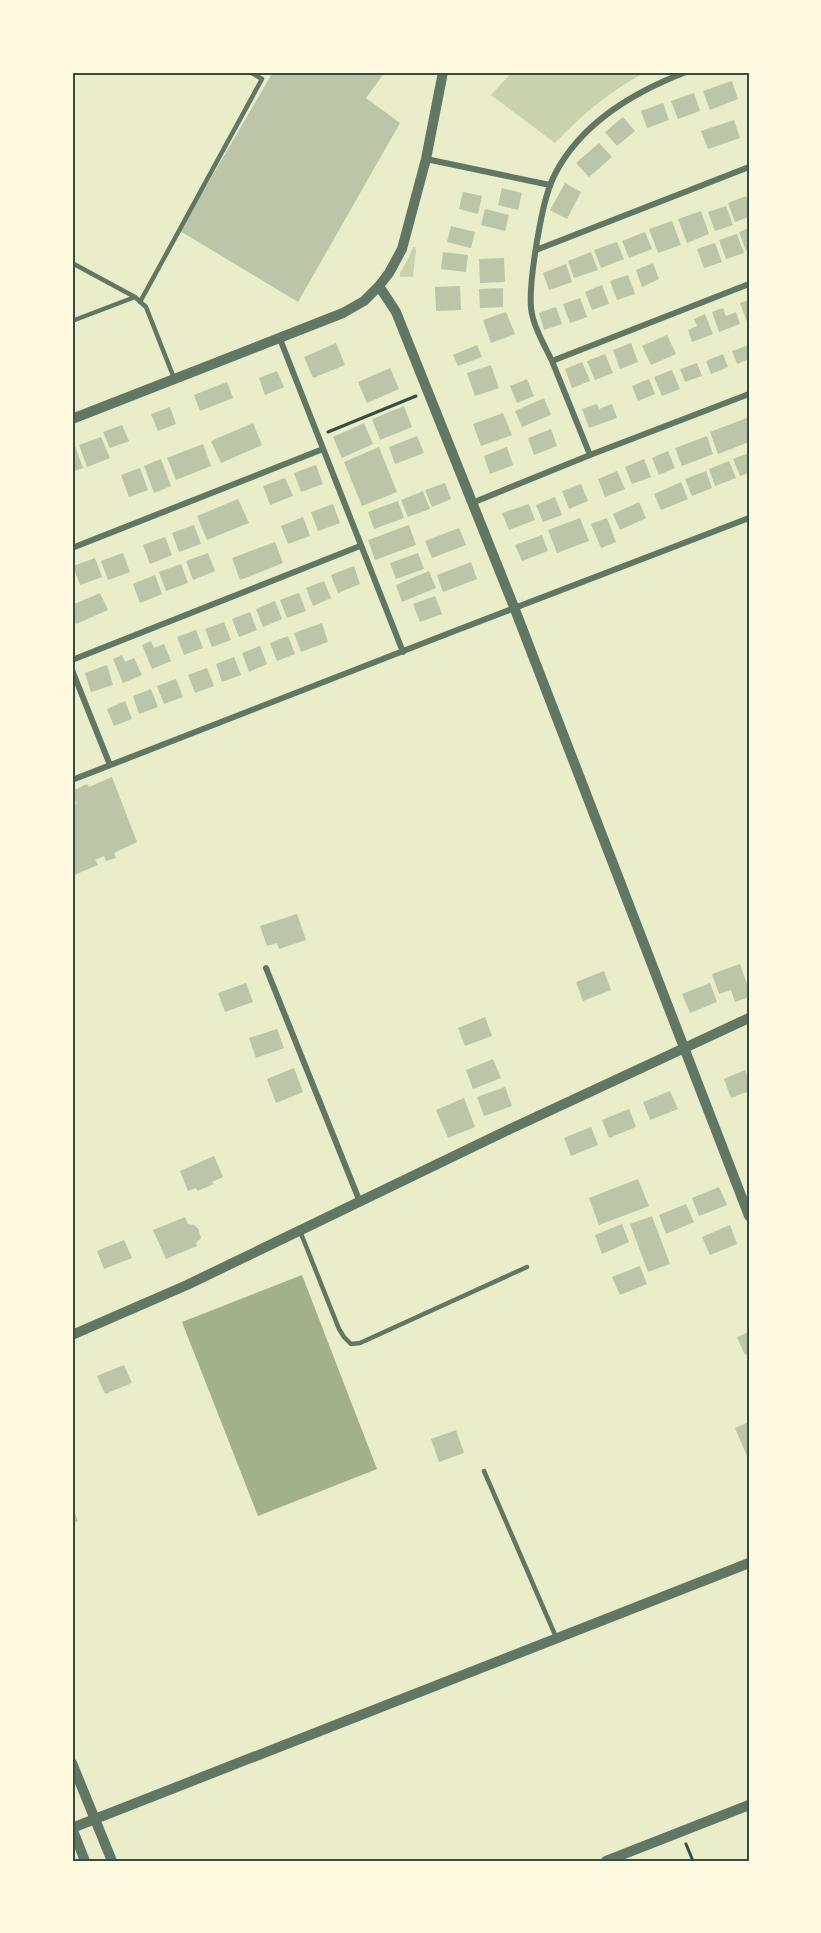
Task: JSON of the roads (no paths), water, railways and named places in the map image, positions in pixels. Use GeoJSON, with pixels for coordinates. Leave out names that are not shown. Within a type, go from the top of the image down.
{"type":"FeatureCollection","features":[{"type":"Feature","properties":{"kind":"street"},"geometry":{"type":"LineString","coordinates":[[72,419],[280,339],[364,302],[389,273],[402,249],[426,159],[443,72]]}},
{"type":"Feature","properties":{"kind":"street"},"geometry":{"type":"LineString","coordinates":[[590,455],[531,312],[533,266],[540,221],[554,175],[569,152],[595,124],[640,92],[686,72]]}},
{"type":"Feature","properties":{"kind":"street"},"geometry":{"type":"LineString","coordinates":[[426,159],[550,185]]}},
{"type":"Feature","properties":{"kind":"street"},"geometry":{"type":"LineString","coordinates":[[536,250],[749,167]]}},
{"type":"Feature","properties":{"kind":"street"},"geometry":{"type":"LineString","coordinates":[[552,361],[749,284]]}},
{"type":"Feature","properties":{"kind":"street"},"geometry":{"type":"LineString","coordinates":[[379,286],[396,312],[514,607],[749,1216]]}},
{"type":"Feature","properties":{"kind":"street"},"geometry":{"type":"LineString","coordinates":[[280,339],[403,652]]}},
{"type":"Feature","properties":{"kind":"street"},"geometry":{"type":"LineString","coordinates":[[472,503],[749,394]]}},
{"type":"Feature","properties":{"kind":"street"},"geometry":{"type":"LineString","coordinates":[[72,548],[323,449]]}},
{"type":"Feature","properties":{"kind":"street"},"geometry":{"type":"LineString","coordinates":[[72,780],[514,607],[749,518]]}},
{"type":"Feature","properties":{"kind":"street"},"geometry":{"type":"LineString","coordinates":[[72,660],[360,546]]}},
{"type":"Feature","properties":{"kind":"street"},"geometry":{"type":"LineString","coordinates":[[72,670],[110,765]]}},
{"type":"Feature","properties":{"kind":"street"},"geometry":{"type":"LineString","coordinates":[[266,968],[360,1203]]}},
{"type":"Feature","properties":{"kind":"street"},"geometry":{"type":"LineString","coordinates":[[72,1335],[186,1285],[508,1130],[749,1018]]}},
{"type":"Feature","properties":{"kind":"street"},"geometry":{"type":"LineString","coordinates":[[85,1861],[72,1828],[749,1563]]}},
{"type":"Feature","properties":{"kind":"street"},"geometry":{"type":"LineString","coordinates":[[72,1763],[112,1861]]}},
{"type":"Feature","properties":{"kind":"street"},"geometry":{"type":"LineString","coordinates":[[606,1861],[749,1805]]}},
{"type":"Feature","properties":{"kind":"lane"},"geometry":{"type":"LineString","coordinates":[[140,302],[262,80],[250,72]]}},
{"type":"Feature","properties":{"kind":"lane"},"geometry":{"type":"LineString","coordinates":[[72,263],[135,297],[146,307],[175,380]]}},
{"type":"Feature","properties":{"kind":"lane"},"geometry":{"type":"LineString","coordinates":[[72,321],[135,297]]}},
{"type":"Feature","properties":{"kind":"lane"},"geometry":{"type":"LineString","coordinates":[[300,1231],[339,1329],[351,1344],[360,1343],[527,1267]]}},
{"type":"Feature","properties":{"kind":"lane"},"geometry":{"type":"LineString","coordinates":[[484,1471],[557,1638]]}}]}
